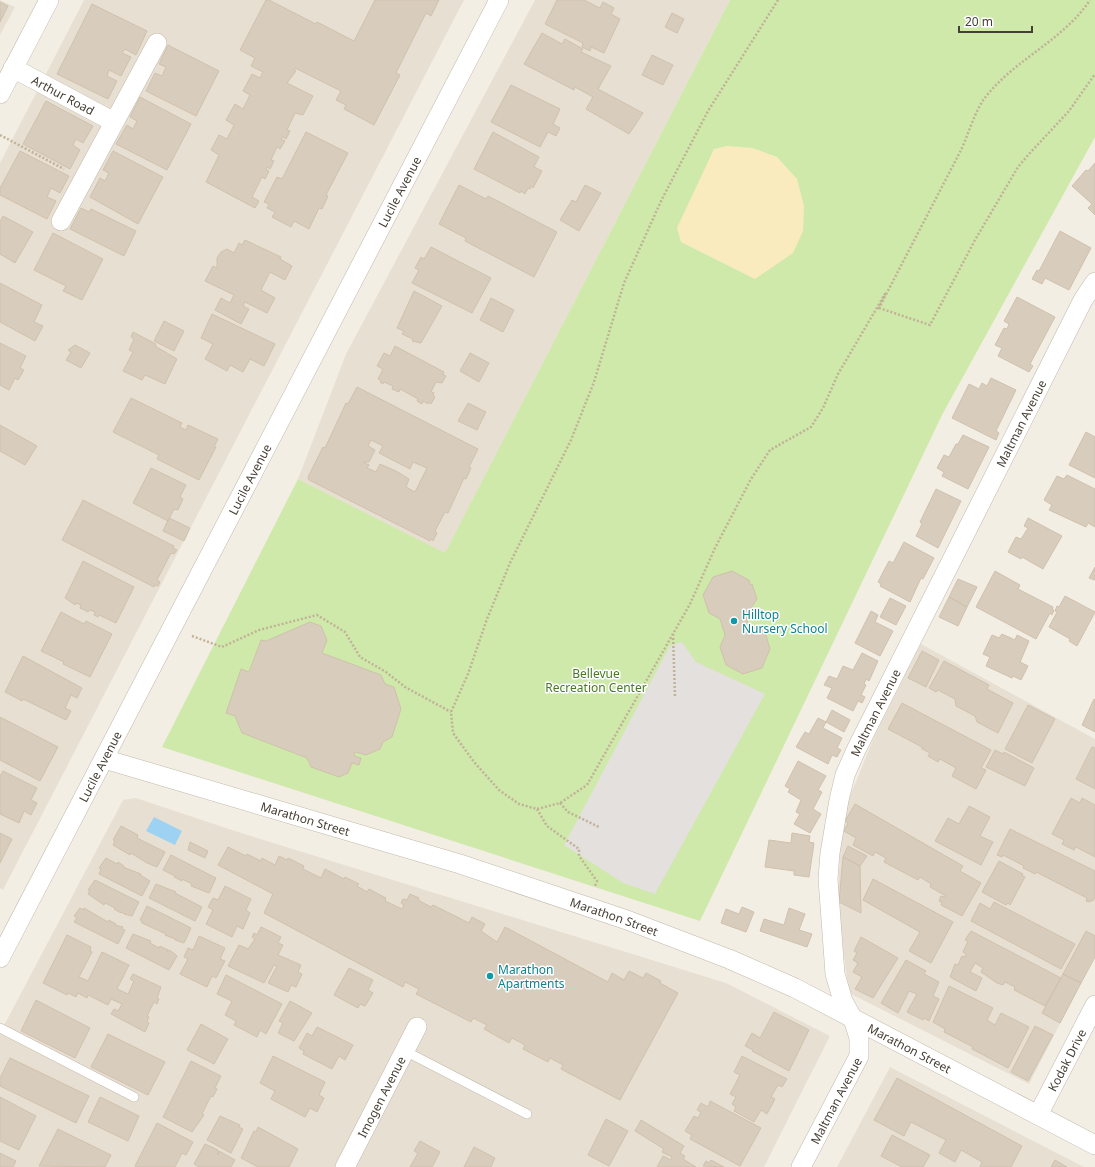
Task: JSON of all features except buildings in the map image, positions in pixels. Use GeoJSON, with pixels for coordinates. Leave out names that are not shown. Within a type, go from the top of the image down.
{"type":"FeatureCollection","features":[{"type":"Feature","properties":{"kind":"street"},"geometry":{"type":"LineString","coordinates":[[0,94],[49,0]]}},
{"type":"Feature","properties":{"kind":"street","name":"Lucile Avenue"},"geometry":{"type":"LineString","coordinates":[[0,958],[6,933],[104,759],[500,0]]}},
{"type":"Feature","properties":{"kind":"street"},"geometry":{"type":"LineString","coordinates":[[61,221],[157,43]]}},
{"type":"Feature","properties":{"kind":"street","name":"Arthur Road"},"geometry":{"type":"LineString","coordinates":[[13,68],[114,122]]}},
{"type":"Feature","properties":{"kind":"street","name":"Maltman Avenue"},"geometry":{"type":"LineString","coordinates":[[801,1167],[860,1056],[860,1038],[853,1019],[843,1001],[835,974],[829,908],[830,853],[838,800],[845,775],[856,750],[1083,300],[1095,282]]}},
{"type":"Feature","properties":{"kind":"street","name":"Marathon Street"},"geometry":{"type":"LineString","coordinates":[[104,759],[460,864],[627,920],[729,959],[795,988],[1095,1145]]}},
{"type":"Feature","properties":{"kind":"street","name":"Kodak Drive"},"geometry":{"type":"LineString","coordinates":[[1038,1115],[1095,1005]]}},
{"type":"Feature","properties":{"kind":"street","name":"Imogen Avenue"},"geometry":{"type":"LineString","coordinates":[[345,1167],[417,1027]]}},
{"type":"Feature","properties":{"kind":"lane"},"geometry":{"type":"LineString","coordinates":[[0,1028],[134,1097]]}},
{"type":"Feature","properties":{"kind":"lane"},"geometry":{"type":"LineString","coordinates":[[405,1051],[527,1114]]}},
{"type":"Feature","properties":{"kind":"path"},"geometry":{"type":"LineString","coordinates":[[778,0],[708,111],[662,199],[624,283],[594,382],[571,440],[510,563],[487,619],[468,674],[451,712],[453,733],[474,762],[499,790],[519,804],[537,809],[560,803],[587,784],[690,604],[715,548],[755,473],[770,450],[810,428],[823,408],[838,374],[885,294],[879,308]]}},
{"type":"Feature","properties":{"kind":"path"},"geometry":{"type":"LineString","coordinates":[[879,308],[964,143],[983,100],[1010,71],[1055,37],[1083,11],[1090,0]]}},
{"type":"Feature","properties":{"kind":"path"},"geometry":{"type":"LineString","coordinates":[[879,308],[930,325],[975,240],[1018,167],[1069,111],[1095,74]]}},
{"type":"Feature","properties":{"kind":"path"},"geometry":{"type":"LineString","coordinates":[[0,135],[84,180]]}},
{"type":"Feature","properties":{"kind":"path"},"geometry":{"type":"LineString","coordinates":[[174,626],[196,638],[222,647],[258,630],[317,615],[345,632],[360,657],[386,672],[405,687],[451,712]]}},
{"type":"Feature","properties":{"kind":"path"},"geometry":{"type":"LineString","coordinates":[[673,634],[675,697]]}},
{"type":"Feature","properties":{"kind":"path"},"geometry":{"type":"LineString","coordinates":[[560,803],[568,812],[599,827]]}},
{"type":"Feature","properties":{"kind":"path"},"geometry":{"type":"LineString","coordinates":[[537,809],[547,826],[579,849],[579,856],[597,882],[589,908]]}},
{"type":"Feature","properties":{"kind":"shaded area"},"geometry":{"type":"Polygon","coordinates":[[[0,0],[15,7],[0,35],[0,0]]]}},
{"type":"Feature","properties":{"kind":"shaded area"},"geometry":{"type":"Polygon","coordinates":[[[84,0],[464,0],[3,890],[0,888],[0,163],[84,0]]]}},
{"type":"Feature","properties":{"kind":"shaded area"},"geometry":{"type":"Polygon","coordinates":[[[535,0],[730,0],[445,554],[298,479],[346,354],[535,0]]]}},
{"type":"Feature","properties":{"kind":"shaded area"},"geometry":{"type":"Polygon","coordinates":[[[682,642],[696,662],[765,694],[655,894],[623,883],[564,845],[670,646],[682,642]]]}},
{"type":"Feature","properties":{"kind":"shaded area"},"geometry":{"type":"Polygon","coordinates":[[[921,644],[1095,739],[1095,956],[1029,1084],[849,993],[837,904],[841,842],[848,801],[875,735],[921,644]]]}},
{"type":"Feature","properties":{"kind":"shaded area"},"geometry":{"type":"Polygon","coordinates":[[[136,798],[235,831],[726,983],[830,1036],[764,1167],[0,1167],[0,1033],[123,800],[136,798]]]}},
{"type":"Feature","properties":{"kind":"shaded area"},"geometry":{"type":"Polygon","coordinates":[[[890,1067],[1084,1167],[837,1167],[890,1067]]]}},
{"type":"Feature","properties":{"kind":"green space","name":"Bellevue Recreation Center"},"geometry":{"type":"Polygon","coordinates":[[[730,0],[1095,0],[1095,137],[942,415],[700,921],[162,747],[298,479],[445,553],[730,0]]]}},
{"type":"Feature","properties":{"kind":"sand"},"geometry":{"type":"Polygon","coordinates":[[[727,146],[753,148],[777,157],[797,179],[804,206],[803,231],[793,253],[755,279],[681,242],[677,228],[714,149],[727,146]]]}},
{"type":"Feature","properties":{"kind":"water"},"geometry":{"type":"Polygon","coordinates":[[[154,817],[182,831],[175,845],[146,831],[154,817]]]}},
{"type":"Feature","properties":{"kind":"place","name":"Hilltop Nursery School"},"geometry":{"type":"Point","coordinates":[734,621]}},
{"type":"Feature","properties":{"kind":"place","name":"Marathon Apartments"},"geometry":{"type":"Point","coordinates":[490,976]}}]}
